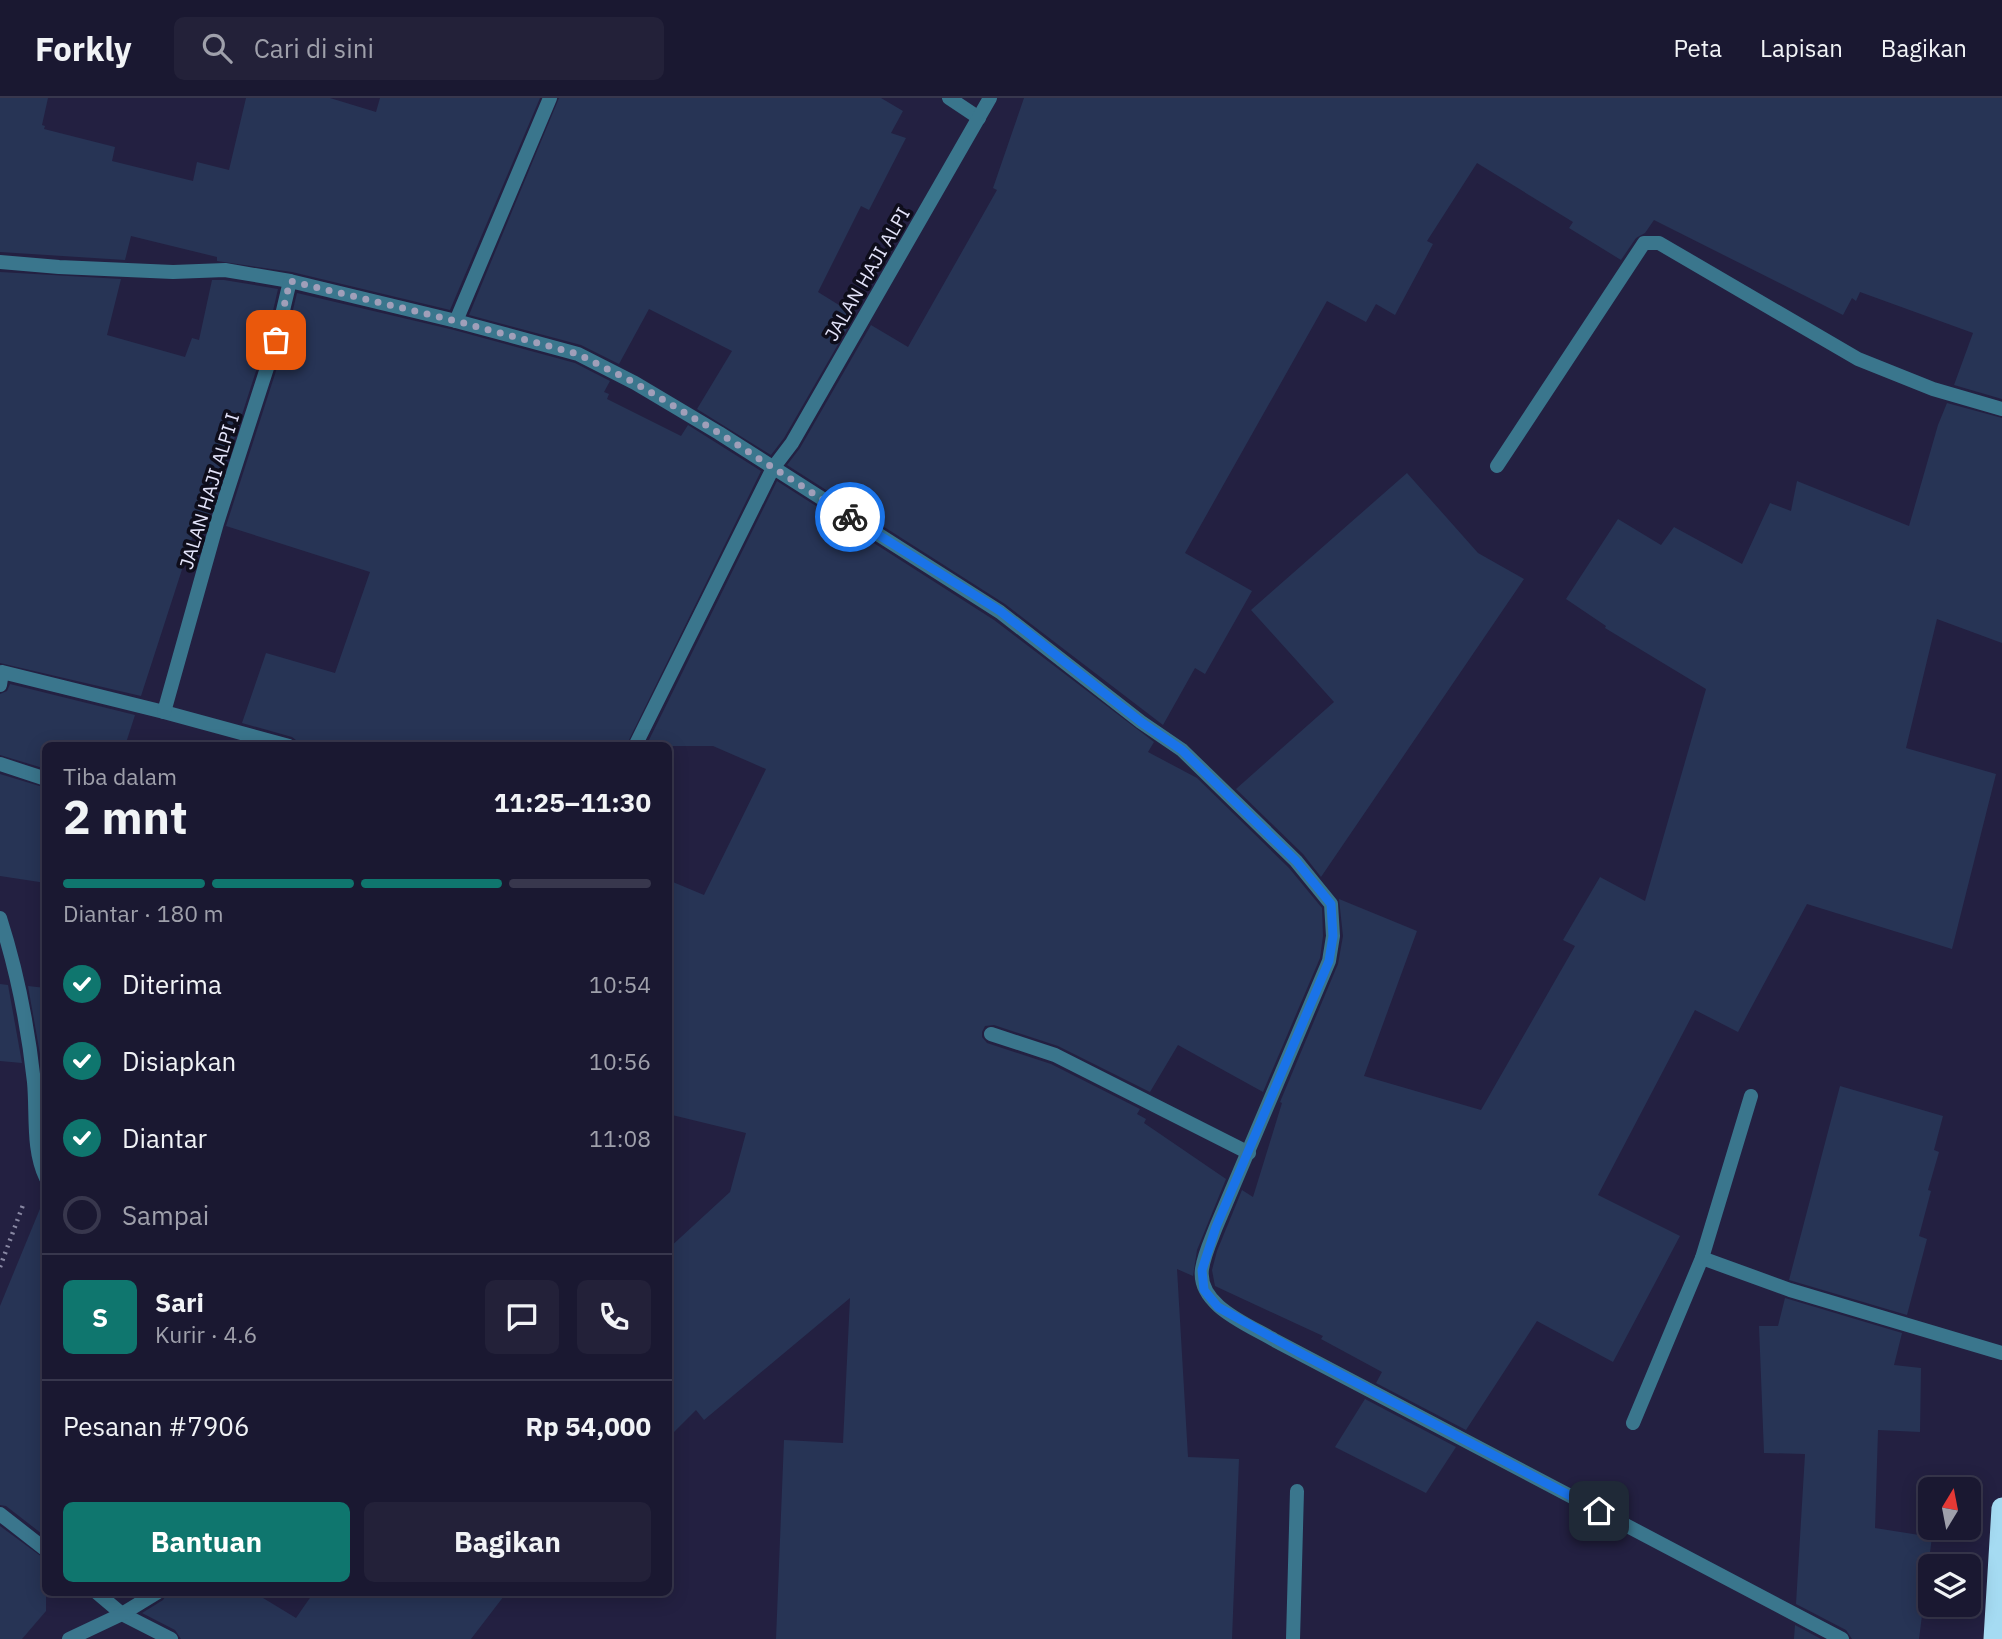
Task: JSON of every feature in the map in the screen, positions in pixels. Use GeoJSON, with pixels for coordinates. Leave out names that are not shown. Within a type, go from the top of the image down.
{"type":"FeatureCollection","features":[{"type":"Feature","properties":{"kind":"highway"},"geometry":{"type":"LineString","coordinates":[[1994,1639],[2002,1508]]}},
{"type":"Feature","properties":{"kind":"street"},"geometry":{"type":"LineString","coordinates":[[456,321],[550,98]]}},
{"type":"Feature","properties":{"kind":"street"},"geometry":{"type":"LineString","coordinates":[[949,98],[979,118]]}},
{"type":"Feature","properties":{"kind":"street","name":"JALAN HAJI ALPI"},"geometry":{"type":"LineString","coordinates":[[637,742],[773,468],[792,443],[990,98]]}},
{"type":"Feature","properties":{"kind":"street"},"geometry":{"type":"LineString","coordinates":[[1497,466],[1644,243],[1659,243],[1858,359],[1933,389],[2002,409]]}},
{"type":"Feature","properties":{"kind":"street"},"geometry":{"type":"LineString","coordinates":[[0,262],[173,272],[225,270],[290,281],[578,354],[635,383],[1000,611],[1141,722],[1182,750],[1296,861],[1331,904],[1333,936],[1329,961],[1216,1227],[1202,1270],[1204,1290],[1218,1307],[1288,1347],[1842,1639]]}},
{"type":"Feature","properties":{"kind":"street","name":"JALAN HAJI ALPI I"},"geometry":{"type":"LineString","coordinates":[[164,712],[217,523],[276,340],[290,281]]}},
{"type":"Feature","properties":{"kind":"street"},"geometry":{"type":"LineString","coordinates":[[0,685],[2,672],[274,742]]}},
{"type":"Feature","properties":{"kind":"street"},"geometry":{"type":"LineString","coordinates":[[0,764],[42,778]]}},
{"type":"Feature","properties":{"kind":"street"},"geometry":{"type":"LineString","coordinates":[[0,918],[13,959],[39,1082],[39,1163],[42,1169]]}},
{"type":"Feature","properties":{"kind":"street"},"geometry":{"type":"LineString","coordinates":[[991,1034],[1055,1055],[1249,1153]]}},
{"type":"Feature","properties":{"kind":"street"},"geometry":{"type":"LineString","coordinates":[[1633,1423],[1702,1258],[1751,1096]]}},
{"type":"Feature","properties":{"kind":"street"},"geometry":{"type":"LineString","coordinates":[[1702,1258],[1790,1290],[2002,1353]]}},
{"type":"Feature","properties":{"kind":"street"},"geometry":{"type":"LineString","coordinates":[[1293,1639],[1297,1491]]}},
{"type":"Feature","properties":{"kind":"street"},"geometry":{"type":"LineString","coordinates":[[0,1514],[42,1547]]}},
{"type":"Feature","properties":{"kind":"street"},"geometry":{"type":"LineString","coordinates":[[101,1596],[122,1614],[172,1639]]}},
{"type":"Feature","properties":{"kind":"street"},"geometry":{"type":"LineString","coordinates":[[69,1639],[122,1614],[151,1596]]}},
{"type":"Feature","properties":{"kind":"path"},"geometry":{"type":"LineString","coordinates":[[0,1267],[39,1163]]}},
{"type":"Feature","properties":{"kind":"building"},"geometry":{"type":"Polygon","coordinates":[[[0,98],[48,98],[42,125],[45,126],[44,129],[115,147],[112,161],[193,181],[197,162],[229,170],[246,98],[330,98],[376,112],[380,98],[540,98],[450,310],[292,272],[217,261],[217,257],[131,236],[125,260],[0,252],[0,98]]]}},
{"type":"Feature","properties":{"kind":"building"},"geometry":{"type":"Polygon","coordinates":[[[559,98],[881,98],[903,111],[891,133],[906,138],[869,210],[861,206],[818,292],[855,315],[784,438],[771,455],[697,409],[732,351],[649,309],[619,364],[581,345],[469,315],[559,98]]]}},
{"type":"Feature","properties":{"kind":"building"},"geometry":{"type":"Polygon","coordinates":[[[1024,98],[2002,98],[2002,399],[1954,385],[1973,333],[1860,292],[1856,301],[1852,298],[1843,315],[1654,220],[1645,233],[1636,238],[1621,260],[1569,228],[1573,222],[1477,163],[1427,241],[1433,244],[1395,315],[1376,304],[1366,322],[1327,301],[1185,553],[1252,591],[1205,674],[1195,668],[1163,725],[1005,604],[787,465],[800,448],[871,325],[908,347],[997,190],[993,188],[1024,98]]]}},
{"type":"Feature","properties":{"kind":"building"},"geometry":{"type":"Polygon","coordinates":[[[0,272],[121,279],[107,335],[185,357],[192,338],[199,340],[212,280],[278,289],[267,337],[208,520],[199,517],[141,696],[0,663],[0,272]]]}},
{"type":"Feature","properties":{"kind":"building"},"geometry":{"type":"Polygon","coordinates":[[[297,293],[454,330],[575,363],[610,381],[604,392],[609,394],[607,399],[681,436],[688,425],[761,471],[628,742],[297,742],[292,737],[242,723],[266,653],[335,673],[370,572],[226,526],[285,343],[297,293]]]}},
{"type":"Feature","properties":{"kind":"building"},"geometry":{"type":"Polygon","coordinates":[[[1947,403],[2002,418],[2002,643],[1937,619],[1906,748],[1996,774],[1952,949],[1807,904],[1738,1032],[1695,1010],[1598,1195],[1680,1236],[1613,1362],[1537,1321],[1466,1430],[1376,1383],[1382,1372],[1321,1339],[1323,1336],[1215,1286],[1212,1270],[1217,1251],[1242,1190],[1253,1197],[1282,1103],[1280,1102],[1338,964],[1343,936],[1339,899],[1417,931],[1364,1076],[1481,1110],[1575,946],[1563,940],[1600,877],[1645,901],[1706,689],[1605,628],[1606,626],[1566,599],[1618,519],[1661,545],[1674,527],[1742,564],[1770,503],[1791,511],[1797,481],[1909,526],[1938,425],[1947,403]]]}},
{"type":"Feature","properties":{"kind":"building"},"geometry":{"type":"Polygon","coordinates":[[[1407,473],[1478,553],[1524,579],[1321,877],[1303,854],[1236,789],[1334,702],[1251,610],[1407,473]]]}},
{"type":"Feature","properties":{"kind":"building"},"geometry":{"type":"Polygon","coordinates":[[[777,481],[994,620],[1154,742],[1148,752],[1197,778],[1289,868],[1322,908],[1323,936],[1320,958],[1263,1092],[1178,1045],[1150,1092],[1058,1046],[994,1025],[985,1026],[982,1032],[987,1043],[1051,1064],[1140,1109],[1137,1114],[1146,1119],[1144,1123],[1226,1179],[1197,1250],[1193,1276],[1177,1269],[1188,1457],[1239,1459],[1232,1639],[776,1639],[784,1440],[843,1443],[850,1298],[704,1420],[696,1410],[672,1434],[672,1245],[730,1192],[746,1133],[672,1115],[672,882],[704,895],[766,769],[713,746],[672,746],[672,742],[648,742],[777,481]]]}},
{"type":"Feature","properties":{"kind":"building"},"geometry":{"type":"Polygon","coordinates":[[[10,684],[135,715],[126,742],[42,742],[42,768],[0,755],[0,694],[7,691],[10,684]]]}},
{"type":"Feature","properties":{"kind":"building"},"geometry":{"type":"Polygon","coordinates":[[[0,774],[42,787],[42,882],[0,876],[0,774]]]}},
{"type":"Feature","properties":{"kind":"building"},"geometry":{"type":"Polygon","coordinates":[[[0,984],[8,985],[22,1063],[0,1061],[0,984]]]}},
{"type":"Feature","properties":{"kind":"building"},"geometry":{"type":"Polygon","coordinates":[[[28,986],[42,988],[42,1065],[28,986]]]}},
{"type":"Feature","properties":{"kind":"building"},"geometry":{"type":"Polygon","coordinates":[[[1840,1086],[1943,1116],[1934,1150],[1939,1152],[1919,1236],[1927,1239],[1907,1315],[1789,1280],[1840,1086]]]}},
{"type":"Feature","properties":{"kind":"building"},"geometry":{"type":"Polygon","coordinates":[[[42,1204],[42,1534],[6,1506],[0,1505],[0,1306],[42,1204]]]}},
{"type":"Feature","properties":{"kind":"building"},"geometry":{"type":"Polygon","coordinates":[[[1785,1298],[1902,1333],[1894,1365],[1921,1368],[1920,1432],[1878,1430],[1875,1528],[1918,1535],[1918,1540],[1932,1540],[1930,1554],[1918,1554],[1918,1617],[1922,1617],[1919,1639],[1852,1639],[1846,1630],[1796,1604],[1805,1454],[1764,1453],[1759,1326],[1778,1326],[1785,1298]]]}},
{"type":"Feature","properties":{"kind":"building"},"geometry":{"type":"Polygon","coordinates":[[[1365,1399],[1456,1447],[1426,1493],[1335,1447],[1365,1399]]]}},
{"type":"Feature","properties":{"kind":"building"},"geometry":{"type":"Polygon","coordinates":[[[0,1526],[42,1557],[42,1596],[46,1596],[46,1611],[22,1639],[0,1639],[0,1526]]]}},
{"type":"Feature","properties":{"kind":"building"},"geometry":{"type":"Polygon","coordinates":[[[166,1596],[260,1596],[296,1618],[311,1596],[504,1596],[471,1639],[181,1639],[175,1630],[142,1613],[166,1596]]]}},
{"type":"Feature","properties":{"kind":"building"},"geometry":{"type":"Polygon","coordinates":[[[1795,1625],[1821,1639],[1794,1639],[1795,1625]]]}},
{"type":"Feature","properties":{"kind":"way so far"},"geometry":{"type":"LineString","coordinates":[[276,340],[290,281],[578,354],[635,383],[719,433],[850,517]]}},
{"type":"Feature","properties":{"kind":"route"},"geometry":{"type":"LineString","coordinates":[[850,517],[1000,611],[1141,722],[1182,750],[1296,861],[1331,904],[1333,936],[1329,961],[1216,1227],[1202,1270],[1204,1290],[1218,1307],[1276,1340],[1599,1511]]}}]}
